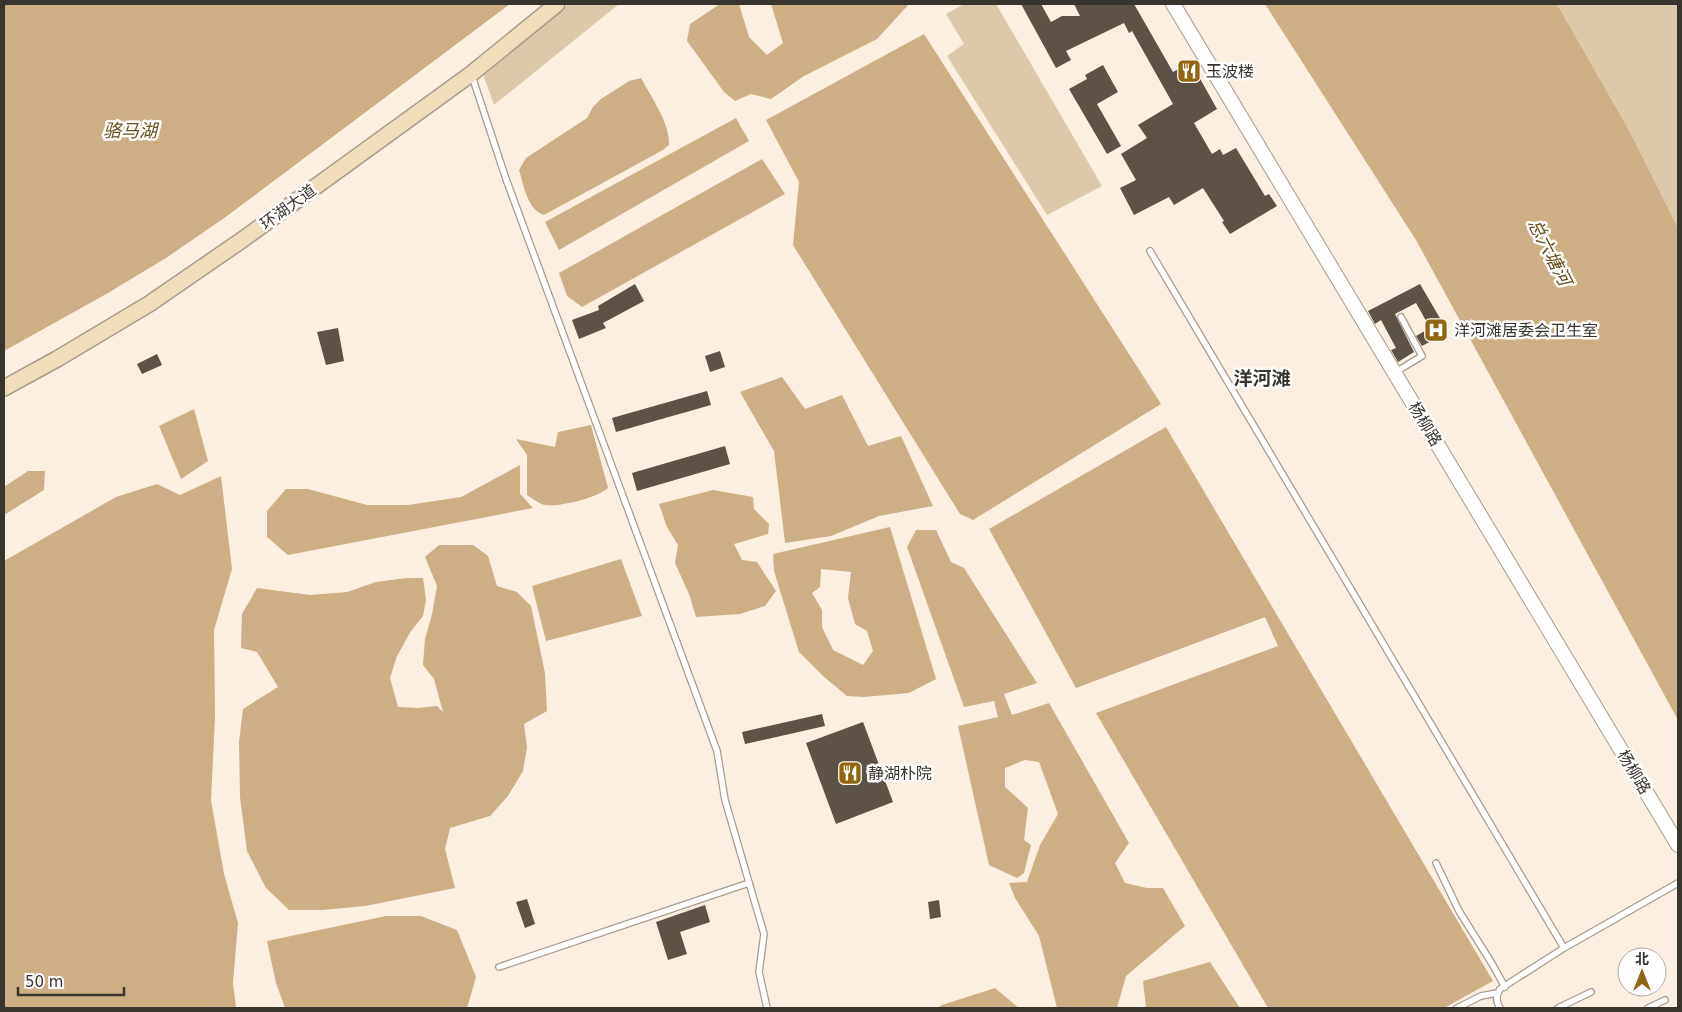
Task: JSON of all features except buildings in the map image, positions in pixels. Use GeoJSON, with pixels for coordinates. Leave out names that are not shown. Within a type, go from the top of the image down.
{"type":"FeatureCollection","features":[{"type":"Feature","properties":{"kind":"main road","name":"环湖大道"},"geometry":{"type":"LineString","coordinates":[[4,388],[149,304],[250,235],[471,74],[557,4]]}},
{"type":"Feature","properties":{"kind":"street","name":"杨柳路"},"geometry":{"type":"LineString","coordinates":[[1173,4],[1678,845]]}},
{"type":"Feature","properties":{"kind":"lane"},"geometry":{"type":"LineString","coordinates":[[471,74],[506,179],[717,752],[725,800],[764,934],[759,972],[767,1008]]}},
{"type":"Feature","properties":{"kind":"lane"},"geometry":{"type":"LineString","coordinates":[[1150,251],[1564,948]]}},
{"type":"Feature","properties":{"kind":"lane"},"geometry":{"type":"LineString","coordinates":[[1394,373],[1422,356],[1401,317]]}},
{"type":"Feature","properties":{"kind":"lane"},"geometry":{"type":"LineString","coordinates":[[1436,864],[1459,911],[1505,986]]}},
{"type":"Feature","properties":{"kind":"lane"},"geometry":{"type":"LineString","coordinates":[[499,967],[749,883]]}},
{"type":"Feature","properties":{"kind":"lane"},"geometry":{"type":"LineString","coordinates":[[1457,1008],[1481,996],[1497,993],[1564,948],[1678,883]]}},
{"type":"Feature","properties":{"kind":"lane"},"geometry":{"type":"LineString","coordinates":[[1558,1008],[1590,992]]}},
{"type":"Feature","properties":{"kind":"lane"},"geometry":{"type":"LineString","coordinates":[[1497,993],[1500,1008]]}},
{"type":"Feature","properties":{"kind":"lane"},"geometry":{"type":"LineString","coordinates":[[1648,1008],[1665,1000]]}},
{"type":"Feature","properties":{"kind":"shaded area"},"geometry":{"type":"Polygon","coordinates":[[[569,4],[619,4],[494,105],[483,74],[569,4]]]}},
{"type":"Feature","properties":{"kind":"shaded area"},"geometry":{"type":"Polygon","coordinates":[[[964,4],[996,4],[1102,186],[1047,215],[947,56],[964,44],[946,14],[964,4]]]}},
{"type":"Feature","properties":{"kind":"shaded area"},"geometry":{"type":"Polygon","coordinates":[[[1557,4],[1678,4],[1678,228],[1630,132],[1557,4]]]}},
{"type":"Feature","properties":{"kind":"water","name":"骆马湖"},"geometry":{"type":"Polygon","coordinates":[[[4,4],[510,4],[227,216],[166,258],[4,351],[4,4]]]}},
{"type":"Feature","properties":{"kind":"water"},"geometry":{"type":"Polygon","coordinates":[[[720,4],[739,4],[749,37],[767,55],[783,43],[771,4],[909,4],[877,39],[804,76],[771,99],[751,94],[735,101],[724,92],[687,41],[690,24],[720,4]]]}},
{"type":"Feature","properties":{"kind":"water","name":"总六塘河"},"geometry":{"type":"Polygon","coordinates":[[[1265,4],[1557,4],[1630,132],[1678,228],[1678,720],[1416,240],[1265,4]]]}},
{"type":"Feature","properties":{"kind":"water"},"geometry":{"type":"Polygon","coordinates":[[[924,34],[1161,404],[973,520],[960,514],[793,245],[799,182],[766,120],[924,34]]]}},
{"type":"Feature","properties":{"kind":"water"},"geometry":{"type":"Polygon","coordinates":[[[641,78],[663,119],[669,145],[544,215],[538,212],[527,196],[519,170],[526,158],[587,118],[593,107],[601,99],[629,81],[641,78]]]}},
{"type":"Feature","properties":{"kind":"water"},"geometry":{"type":"Polygon","coordinates":[[[736,118],[749,141],[559,250],[545,222],[736,118]]]}},
{"type":"Feature","properties":{"kind":"water"},"geometry":{"type":"Polygon","coordinates":[[[762,159],[785,194],[582,307],[567,296],[559,273],[762,159]]]}},
{"type":"Feature","properties":{"kind":"water"},"geometry":{"type":"Polygon","coordinates":[[[782,377],[805,409],[842,395],[868,446],[901,436],[933,506],[879,516],[831,536],[785,543],[774,451],[740,392],[782,377]]]}},
{"type":"Feature","properties":{"kind":"water"},"geometry":{"type":"Polygon","coordinates":[[[194,409],[208,461],[181,479],[159,426],[194,409]]]}},
{"type":"Feature","properties":{"kind":"water"},"geometry":{"type":"Polygon","coordinates":[[[591,425],[608,488],[596,495],[560,505],[543,504],[527,495],[527,455],[516,439],[555,447],[558,432],[591,425]]]}},
{"type":"Feature","properties":{"kind":"water"},"geometry":{"type":"Polygon","coordinates":[[[1166,427],[1493,981],[1444,1008],[1268,1008],[1096,713],[1278,646],[1265,617],[1076,688],[989,529],[1166,427]]]}},
{"type":"Feature","properties":{"kind":"water"},"geometry":{"type":"Polygon","coordinates":[[[520,465],[520,494],[533,508],[288,555],[267,537],[267,511],[286,489],[308,489],[367,505],[408,505],[461,497],[520,465]]]}},
{"type":"Feature","properties":{"kind":"water"},"geometry":{"type":"Polygon","coordinates":[[[28,471],[45,471],[44,490],[4,515],[4,487],[28,471]]]}},
{"type":"Feature","properties":{"kind":"water"},"geometry":{"type":"Polygon","coordinates":[[[221,476],[232,569],[214,630],[215,716],[211,800],[224,874],[238,923],[233,983],[236,1008],[4,1008],[4,561],[116,497],[157,484],[180,495],[221,476]]]}},
{"type":"Feature","properties":{"kind":"water"},"geometry":{"type":"Polygon","coordinates":[[[713,490],[753,497],[754,509],[769,524],[768,534],[734,544],[742,560],[757,562],[776,591],[765,606],[740,614],[696,617],[689,594],[675,563],[678,545],[667,527],[659,504],[713,490]]]}},
{"type":"Feature","properties":{"kind":"water"},"geometry":{"type":"Polygon","coordinates":[[[890,527],[936,679],[909,693],[864,697],[847,696],[799,652],[774,571],[773,554],[890,527]],[[821,569],[820,587],[812,593],[822,610],[822,627],[833,650],[863,665],[873,651],[867,631],[855,624],[848,598],[851,572],[821,569]]]}},
{"type":"Feature","properties":{"kind":"water"},"geometry":{"type":"Polygon","coordinates":[[[916,530],[936,530],[951,562],[964,568],[1037,683],[1004,694],[1012,715],[1049,703],[1129,843],[1115,863],[1125,883],[1147,888],[1163,888],[1185,926],[1126,976],[1117,1008],[1057,1008],[1039,936],[1015,898],[1009,883],[1027,882],[1040,845],[1058,814],[1039,762],[1025,760],[1005,768],[1005,787],[1028,808],[1024,840],[1031,845],[1024,873],[1017,878],[989,865],[958,726],[998,717],[994,701],[964,707],[907,547],[916,530]]]}},
{"type":"Feature","properties":{"kind":"water"},"geometry":{"type":"Polygon","coordinates":[[[439,545],[473,545],[488,556],[497,586],[517,592],[531,606],[545,673],[547,711],[524,724],[527,747],[523,771],[508,796],[490,816],[450,828],[445,849],[455,888],[365,906],[322,910],[289,910],[266,888],[247,851],[240,797],[239,742],[243,709],[278,687],[257,652],[241,648],[242,614],[257,588],[310,595],[347,592],[376,582],[423,578],[426,600],[423,616],[411,631],[397,656],[390,678],[398,707],[418,708],[437,706],[443,712],[434,679],[423,665],[425,639],[437,586],[425,557],[439,545]]]}},
{"type":"Feature","properties":{"kind":"water"},"geometry":{"type":"Polygon","coordinates":[[[621,559],[642,616],[546,641],[532,586],[621,559]]]}},
{"type":"Feature","properties":{"kind":"water"},"geometry":{"type":"Polygon","coordinates":[[[386,916],[421,916],[457,930],[476,977],[467,1008],[285,1008],[276,983],[267,941],[386,916]]]}},
{"type":"Feature","properties":{"kind":"water"},"geometry":{"type":"Polygon","coordinates":[[[1210,962],[1240,1008],[1146,1008],[1143,981],[1210,962]]]}},
{"type":"Feature","properties":{"kind":"water"},"geometry":{"type":"Polygon","coordinates":[[[995,988],[1019,1008],[936,1008],[942,1005],[995,988]]]}},
{"type":"Feature","properties":{"kind":"place","name":"玉波楼"},"geometry":{"type":"Point","coordinates":[1189,71]}},
{"type":"Feature","properties":{"kind":"place","name":"洋河滩居委会卫生室"},"geometry":{"type":"Point","coordinates":[1436,330]}},
{"type":"Feature","properties":{"kind":"place","name":"静湖朴院"},"geometry":{"type":"Point","coordinates":[850,773]}},
{"type":"Feature","properties":{"kind":"district","name":"洋河滩"},"geometry":{"type":"Point","coordinates":[1262,378]}}]}
